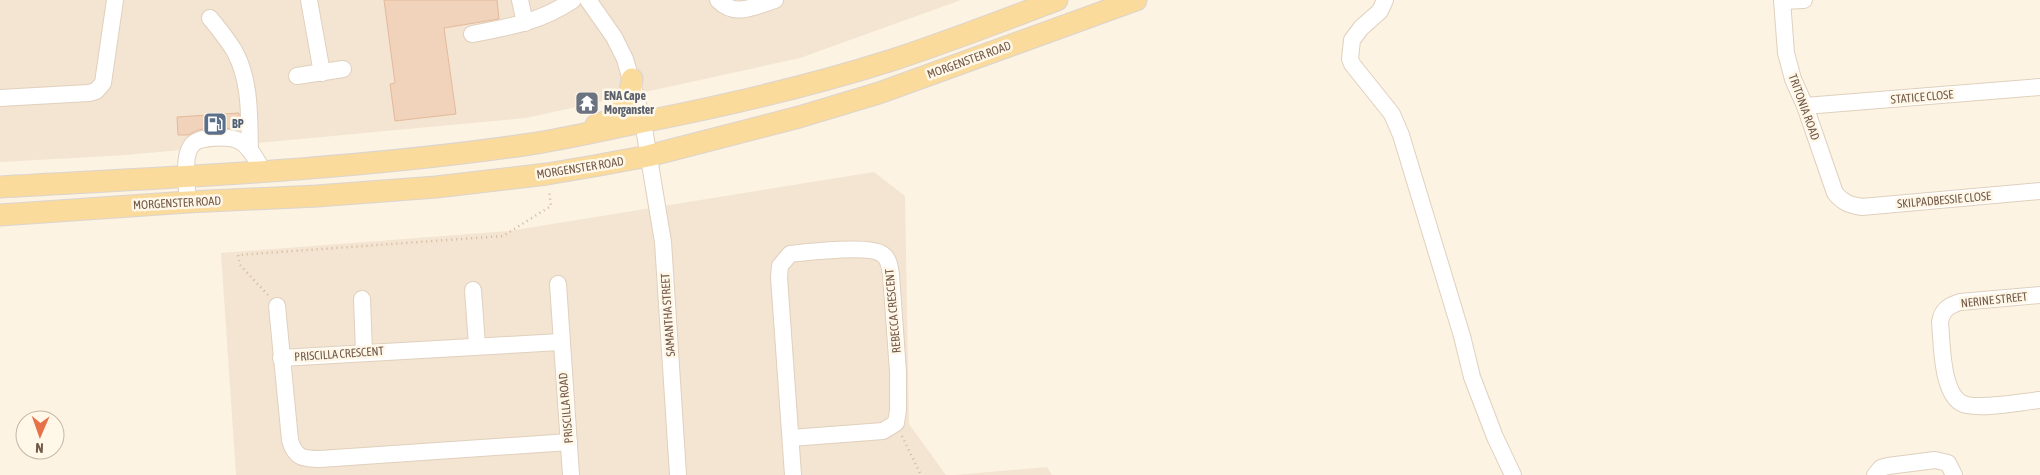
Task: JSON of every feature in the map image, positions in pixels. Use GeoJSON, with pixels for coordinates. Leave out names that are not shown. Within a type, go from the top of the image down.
{"type":"FeatureCollection","features":[{"type":"Feature","properties":{"kind":"main road","name":"MORGENSTER ROAD"},"geometry":{"type":"LineString","coordinates":[[0,187],[264,172],[410,160],[551,140],[643,122],[786,89],[888,61],[1057,0]]}},
{"type":"Feature","properties":{"kind":"main road","name":"MORGENSTER ROAD"},"geometry":{"type":"LineString","coordinates":[[0,215],[436,187],[547,174],[648,156],[799,117],[879,93],[1136,0]]}},
{"type":"Feature","properties":{"kind":"main road"},"geometry":{"type":"LineString","coordinates":[[551,140],[562,134],[606,122],[615,116],[627,105],[632,80]]}},
{"type":"Feature","properties":{"kind":"street"},"geometry":{"type":"LineString","coordinates":[[0,98],[89,92],[101,87],[115,0]]}},
{"type":"Feature","properties":{"kind":"street"},"geometry":{"type":"LineString","coordinates":[[310,0],[322,73]]}},
{"type":"Feature","properties":{"kind":"street"},"geometry":{"type":"LineString","coordinates":[[520,0],[525,23]]}},
{"type":"Feature","properties":{"kind":"street"},"geometry":{"type":"LineString","coordinates":[[472,34],[525,23],[554,13],[573,0]]}},
{"type":"Feature","properties":{"kind":"street","name":"SAMANTHA STREET"},"geometry":{"type":"LineString","coordinates":[[588,0],[621,49],[632,80],[643,122],[663,242],[678,475]]}},
{"type":"Feature","properties":{"kind":"street"},"geometry":{"type":"LineString","coordinates":[[718,0],[725,7],[740,11],[775,0]]}},
{"type":"Feature","properties":{"kind":"street"},"geometry":{"type":"LineString","coordinates":[[1385,0],[1380,11],[1361,28],[1352,40],[1350,51],[1352,64],[1392,114],[1401,134],[1462,336],[1472,377],[1495,437],[1513,475]]}},
{"type":"Feature","properties":{"kind":"street"},"geometry":{"type":"LineString","coordinates":[[1782,1],[1804,0]]}},
{"type":"Feature","properties":{"kind":"street","name":"TRITONIA ROAD"},"geometry":{"type":"LineString","coordinates":[[1782,1],[1786,53],[1793,79],[1805,106],[1835,193],[1841,201],[1849,205]]}},
{"type":"Feature","properties":{"kind":"street"},"geometry":{"type":"LineString","coordinates":[[210,18],[234,51],[244,78],[249,112],[250,150]]}},
{"type":"Feature","properties":{"kind":"street"},"geometry":{"type":"LineString","coordinates":[[297,76],[343,69]]}},
{"type":"Feature","properties":{"kind":"street","name":"STATICE CLOSE"},"geometry":{"type":"LineString","coordinates":[[1805,106],[2040,87]]}},
{"type":"Feature","properties":{"kind":"street"},"geometry":{"type":"LineString","coordinates":[[188,202],[188,151],[200,139],[236,138],[250,150],[264,172]]}},
{"type":"Feature","properties":{"kind":"street","name":"SKILPADBESSIE CLOSE"},"geometry":{"type":"LineString","coordinates":[[1849,205],[1862,207],[2040,191]]}},
{"type":"Feature","properties":{"kind":"street","name":"REBECCA CRESCENT"},"geometry":{"type":"LineString","coordinates":[[792,475],[779,277],[780,266],[790,254],[875,250],[884,254],[889,264],[891,275],[898,372],[898,410],[896,423],[892,427]]}},
{"type":"Feature","properties":{"kind":"street","name":"PRISCILLA ROAD"},"geometry":{"type":"LineString","coordinates":[[558,284],[560,342],[571,475]]}},
{"type":"Feature","properties":{"kind":"street"},"geometry":{"type":"LineString","coordinates":[[473,290],[477,345]]}},
{"type":"Feature","properties":{"kind":"street","name":"NERINE STREET"},"geometry":{"type":"LineString","coordinates":[[2040,295],[1960,302],[1948,306],[1941,314],[1940,322],[1945,372],[1951,390],[1959,402],[1966,405],[1980,406],[2040,400]]}},
{"type":"Feature","properties":{"kind":"street"},"geometry":{"type":"LineString","coordinates":[[362,299],[364,352]]}},
{"type":"Feature","properties":{"kind":"street"},"geometry":{"type":"LineString","coordinates":[[277,306],[281,358]]}},
{"type":"Feature","properties":{"kind":"street","name":"PRISCILLA CRESCENT"},"geometry":{"type":"LineString","coordinates":[[560,342],[477,345],[281,358],[293,452],[310,459],[569,442]]}},
{"type":"Feature","properties":{"kind":"street"},"geometry":{"type":"LineString","coordinates":[[790,438],[873,432],[892,427]]}},
{"type":"Feature","properties":{"kind":"street"},"geometry":{"type":"LineString","coordinates":[[1875,475],[1881,468],[1888,466],[1935,460],[1948,463],[1954,475]]}},
{"type":"Feature","properties":{"kind":"path"},"geometry":{"type":"LineString","coordinates":[[277,306],[240,266],[238,255],[503,236],[551,206],[549,188]]}},
{"type":"Feature","properties":{"kind":"path"},"geometry":{"type":"LineString","coordinates":[[892,427],[905,438],[921,475]]}},
{"type":"Feature","properties":{"kind":"shaded area"},"geometry":{"type":"Polygon","coordinates":[[[0,0],[961,0],[800,58],[526,118],[126,155],[0,162],[0,0]]]}},
{"type":"Feature","properties":{"kind":"shaded area"},"geometry":{"type":"Polygon","coordinates":[[[874,172],[905,196],[909,424],[946,475],[236,475],[221,253],[509,231],[874,172]]]}},
{"type":"Feature","properties":{"kind":"shaded area"},"geometry":{"type":"Polygon","coordinates":[[[1047,467],[1052,475],[954,475],[1047,467]]]}},
{"type":"Feature","properties":{"kind":"building"},"geometry":{"type":"Polygon","coordinates":[[[384,0],[497,0],[499,19],[444,28],[456,114],[395,121],[390,84],[395,83],[384,0]]]}},
{"type":"Feature","properties":{"kind":"building"},"geometry":{"type":"Polygon","coordinates":[[[239,113],[240,130],[209,128],[198,130],[188,135],[178,135],[177,117],[239,113]]]}},
{"type":"Feature","properties":{"kind":"place","name":"ENA Cape Morganster"},"geometry":{"type":"Point","coordinates":[587,103]}},
{"type":"Feature","properties":{"kind":"place","name":"BP"},"geometry":{"type":"Point","coordinates":[215,124]}}]}
